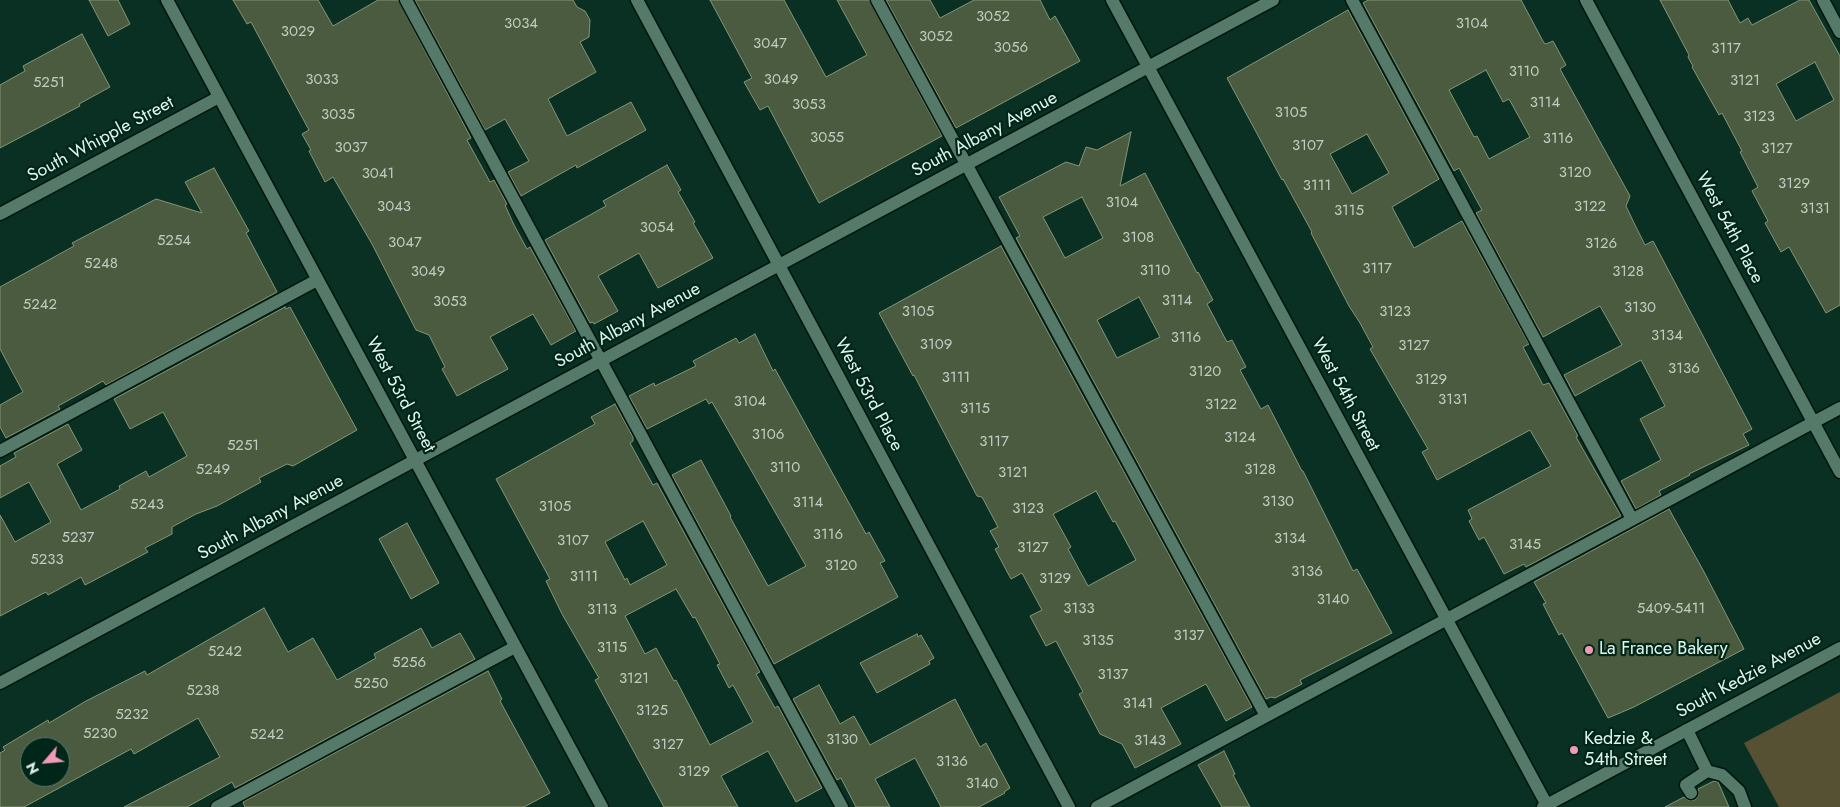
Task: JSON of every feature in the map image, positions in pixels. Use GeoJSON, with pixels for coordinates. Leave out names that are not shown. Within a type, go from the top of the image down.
{"type":"FeatureCollection","features":[{"type":"Feature","properties":{"kind":"street","name":"West 53rd Street"},"geometry":{"type":"LineString","coordinates":[[167,0],[602,807]]}},
{"type":"Feature","properties":{"kind":"street"},"geometry":{"type":"LineString","coordinates":[[406,0],[842,807]]}},
{"type":"Feature","properties":{"kind":"street","name":"West 53rd Place"},"geometry":{"type":"LineString","coordinates":[[637,0],[1069,807]]}},
{"type":"Feature","properties":{"kind":"street"},"geometry":{"type":"LineString","coordinates":[[877,0],[1266,716]]}},
{"type":"Feature","properties":{"kind":"street","name":"West 54th Street"},"geometry":{"type":"LineString","coordinates":[[1112,0],[1546,806]]}},
{"type":"Feature","properties":{"kind":"street","name":"South Albany Avenue"},"geometry":{"type":"LineString","coordinates":[[0,683],[1273,0]]}},
{"type":"Feature","properties":{"kind":"street"},"geometry":{"type":"LineString","coordinates":[[1352,0],[1632,519]]}},
{"type":"Feature","properties":{"kind":"street","name":"West 54th Place"},"geometry":{"type":"LineString","coordinates":[[1586,0],[1840,472]]}},
{"type":"Feature","properties":{"kind":"street"},"geometry":{"type":"LineString","coordinates":[[1823,0],[1840,32]]}},
{"type":"Feature","properties":{"kind":"street","name":"South Whipple Street"},"geometry":{"type":"LineString","coordinates":[[0,214],[219,97]]}},
{"type":"Feature","properties":{"kind":"street"},"geometry":{"type":"LineString","coordinates":[[0,451],[317,280]]}},
{"type":"Feature","properties":{"kind":"street"},"geometry":{"type":"LineString","coordinates":[[1097,807],[1840,408]]}},
{"type":"Feature","properties":{"kind":"street"},"geometry":{"type":"LineString","coordinates":[[217,807],[515,647]]}},
{"type":"Feature","properties":{"kind":"street","name":"South Kedzie Avenue"},"geometry":{"type":"LineString","coordinates":[[1546,806],[1840,648]]}},
{"type":"Feature","properties":{"kind":"street"},"geometry":{"type":"LineString","coordinates":[[1687,730],[1708,771]]}},
{"type":"Feature","properties":{"kind":"street"},"geometry":{"type":"LineString","coordinates":[[1691,793],[1686,784],[1708,771],[1722,775],[1739,791],[1745,807]]}},
{"type":"Feature","properties":{"kind":"shaded area"},"geometry":{"type":"Polygon","coordinates":[[[1840,692],[1840,807],[1779,807],[1744,743],[1840,692]]]}},
{"type":"Feature","properties":{"kind":"building"},"geometry":{"type":"Polygon","coordinates":[[[89,0],[118,0],[130,24],[108,36],[89,0]]]}},
{"type":"Feature","properties":{"kind":"building"},"geometry":{"type":"Polygon","coordinates":[[[233,0],[318,0],[333,26],[378,0],[398,0],[471,138],[467,140],[468,142],[490,182],[494,180],[527,249],[530,247],[576,331],[551,345],[533,314],[490,337],[508,369],[457,396],[442,369],[445,367],[429,335],[416,330],[372,244],[333,177],[325,182],[302,134],[309,130],[251,22],[247,24],[233,0]]]}},
{"type":"Feature","properties":{"kind":"building"},"geometry":{"type":"Polygon","coordinates":[[[415,0],[573,0],[577,7],[585,11],[590,20],[589,37],[580,42],[596,72],[548,99],[567,136],[631,102],[646,130],[577,168],[576,165],[521,196],[508,172],[529,161],[505,119],[485,130],[415,0]]]}},
{"type":"Feature","properties":{"kind":"building"},"geometry":{"type":"Polygon","coordinates":[[[710,0],[784,0],[826,77],[867,55],[837,0],[869,0],[942,136],[819,203],[768,106],[760,110],[744,82],[752,78],[710,0]]]}},
{"type":"Feature","properties":{"kind":"building"},"geometry":{"type":"Polygon","coordinates":[[[886,0],[930,0],[940,18],[974,0],[1040,0],[1050,20],[1055,16],[1080,61],[956,128],[886,0]]]}},
{"type":"Feature","properties":{"kind":"building"},"geometry":{"type":"Polygon","coordinates":[[[1368,0],[1521,0],[1544,43],[1553,41],[1566,65],[1560,69],[1630,196],[1626,206],[1645,245],[1653,241],[1752,429],[1743,434],[1749,445],[1689,474],[1659,491],[1661,495],[1636,509],[1621,481],[1661,460],[1640,419],[1665,406],[1641,360],[1575,396],[1564,375],[1622,345],[1600,306],[1543,337],[1476,213],[1482,210],[1459,168],[1454,171],[1363,3],[1368,0]],[[1486,70],[1449,90],[1474,137],[1477,136],[1489,159],[1530,137],[1509,99],[1503,102],[1486,70]]]}},
{"type":"Feature","properties":{"kind":"building"},"geometry":{"type":"Polygon","coordinates":[[[1660,0],[1728,0],[1740,23],[1748,18],[1752,25],[1800,0],[1809,0],[1840,56],[1840,305],[1826,313],[1789,247],[1781,252],[1765,223],[1768,221],[1752,191],[1758,187],[1740,152],[1742,151],[1722,113],[1719,115],[1692,67],[1689,55],[1660,0]],[[1815,62],[1776,84],[1796,121],[1834,100],[1815,62]]]}},
{"type":"Feature","properties":{"kind":"building"},"geometry":{"type":"Polygon","coordinates":[[[1348,10],[1439,179],[1392,207],[1414,248],[1462,221],[1529,344],[1523,347],[1543,385],[1549,383],[1578,436],[1576,437],[1621,516],[1526,567],[1524,564],[1504,574],[1484,537],[1479,540],[1469,521],[1472,519],[1468,510],[1551,466],[1530,430],[1437,480],[1422,452],[1428,449],[1370,349],[1373,347],[1349,306],[1312,232],[1227,78],[1348,10]],[[1367,134],[1330,154],[1352,194],[1389,173],[1367,134]]]}},
{"type":"Feature","properties":{"kind":"building"},"geometry":{"type":"Polygon","coordinates":[[[82,34],[110,87],[79,104],[80,106],[0,148],[0,85],[25,71],[23,66],[82,34]]]}},
{"type":"Feature","properties":{"kind":"building"},"geometry":{"type":"Polygon","coordinates":[[[1131,132],[1120,186],[1145,173],[1213,300],[1207,304],[1227,342],[1232,340],[1246,367],[1240,370],[1261,409],[1268,405],[1353,571],[1357,569],[1392,633],[1300,680],[1302,684],[1275,698],[1266,699],[1016,238],[1020,236],[999,197],[1066,162],[1079,166],[1086,147],[1097,150],[1131,132]],[[1082,197],[1043,217],[1065,258],[1103,238],[1082,197]],[[1139,297],[1097,320],[1117,358],[1160,337],[1139,297]]]}},
{"type":"Feature","properties":{"kind":"building"},"geometry":{"type":"Polygon","coordinates":[[[667,165],[681,190],[678,192],[695,222],[693,223],[713,258],[658,288],[639,253],[598,276],[618,311],[594,324],[593,322],[590,323],[545,240],[606,206],[603,201],[667,165]]]}},
{"type":"Feature","properties":{"kind":"building"},"geometry":{"type":"Polygon","coordinates":[[[214,168],[249,231],[246,233],[277,292],[106,385],[103,381],[58,406],[60,409],[6,438],[0,427],[0,405],[23,392],[0,349],[0,287],[74,246],[72,243],[156,199],[202,213],[185,182],[214,168]]]}},
{"type":"Feature","properties":{"kind":"building"},"geometry":{"type":"Polygon","coordinates":[[[1001,246],[1252,707],[1226,721],[1206,684],[1161,708],[1181,744],[1135,768],[1122,744],[1100,734],[1079,694],[1083,692],[1056,641],[1046,646],[1030,616],[1042,610],[1022,573],[1011,579],[995,549],[999,547],[990,531],[998,527],[982,497],[977,496],[914,375],[879,313],[1001,246]],[[1096,491],[1053,514],[1071,547],[1068,549],[1088,586],[1136,560],[1115,521],[1113,522],[1096,491]]]}},
{"type":"Feature","properties":{"kind":"building"},"geometry":{"type":"Polygon","coordinates":[[[285,307],[286,309],[290,307],[357,430],[293,466],[287,464],[259,478],[261,482],[217,506],[196,514],[172,527],[172,534],[145,548],[148,552],[85,585],[81,577],[48,595],[46,592],[0,616],[0,515],[15,542],[51,522],[29,482],[0,498],[0,466],[16,457],[14,453],[68,424],[82,450],[57,464],[81,510],[120,489],[119,486],[146,471],[149,477],[187,456],[163,412],[130,429],[114,399],[285,307]]]}},
{"type":"Feature","properties":{"kind":"building"},"geometry":{"type":"Polygon","coordinates":[[[755,334],[773,371],[775,369],[866,534],[869,532],[885,561],[880,563],[898,597],[774,664],[672,475],[701,460],[768,586],[806,566],[712,402],[709,404],[706,399],[647,429],[629,396],[654,383],[655,386],[696,366],[693,361],[736,338],[739,343],[755,334]]]}},
{"type":"Feature","properties":{"kind":"building"},"geometry":{"type":"Polygon","coordinates":[[[615,404],[633,437],[633,441],[630,443],[653,485],[657,483],[760,672],[756,674],[775,708],[778,706],[822,788],[796,802],[768,751],[721,776],[738,807],[664,807],[595,680],[599,678],[562,614],[546,581],[550,579],[496,479],[595,424],[591,417],[615,404]],[[643,521],[605,542],[625,580],[627,578],[630,585],[667,565],[643,521]],[[676,589],[625,616],[645,654],[656,648],[674,681],[676,680],[710,745],[753,722],[733,685],[729,688],[717,665],[720,664],[695,617],[693,618],[676,589]]]}},
{"type":"Feature","properties":{"kind":"building"},"geometry":{"type":"Polygon","coordinates":[[[1669,509],[1744,649],[1634,707],[1608,718],[1562,633],[1559,635],[1543,604],[1546,603],[1534,582],[1669,509]]]}},
{"type":"Feature","properties":{"kind":"building"},"geometry":{"type":"Polygon","coordinates":[[[407,523],[439,583],[411,599],[379,539],[407,523]]]}},
{"type":"Feature","properties":{"kind":"building"},"geometry":{"type":"Polygon","coordinates":[[[264,608],[288,652],[313,638],[337,680],[376,658],[374,654],[421,628],[432,648],[460,633],[475,659],[235,788],[232,782],[187,807],[124,807],[220,757],[198,718],[134,754],[131,749],[70,782],[70,737],[20,737],[20,787],[61,787],[24,807],[0,807],[0,753],[5,750],[3,747],[48,720],[49,723],[86,701],[145,671],[147,675],[264,608]]]}},
{"type":"Feature","properties":{"kind":"building"},"geometry":{"type":"Polygon","coordinates":[[[917,634],[918,637],[921,635],[934,658],[929,661],[930,664],[877,693],[860,663],[917,634]]]}},
{"type":"Feature","properties":{"kind":"building"},"geometry":{"type":"Polygon","coordinates":[[[488,671],[502,699],[500,701],[550,793],[524,807],[245,807],[243,802],[488,671]]]}},
{"type":"Feature","properties":{"kind":"building"},"geometry":{"type":"Polygon","coordinates":[[[819,685],[840,724],[854,716],[870,745],[955,699],[980,747],[986,743],[1010,788],[1005,793],[979,807],[941,807],[915,758],[875,779],[890,807],[856,807],[841,778],[837,780],[793,699],[819,685]]]}},
{"type":"Feature","properties":{"kind":"building"},"geometry":{"type":"Polygon","coordinates":[[[1224,751],[1235,774],[1233,775],[1250,807],[1222,807],[1198,765],[1224,751]]]}},
{"type":"Feature","properties":{"kind":"building"},"geometry":{"type":"Polygon","coordinates":[[[1714,781],[1718,782],[1729,807],[1665,807],[1684,797],[1688,800],[1695,800],[1698,796],[1698,789],[1714,781]]]}},
{"type":"Feature","properties":{"kind":"place","name":"La France Bakery"},"geometry":{"type":"Point","coordinates":[1589,650]}},
{"type":"Feature","properties":{"kind":"place","name":"Kedzie & 54th Street"},"geometry":{"type":"Point","coordinates":[1574,750]}}]}
